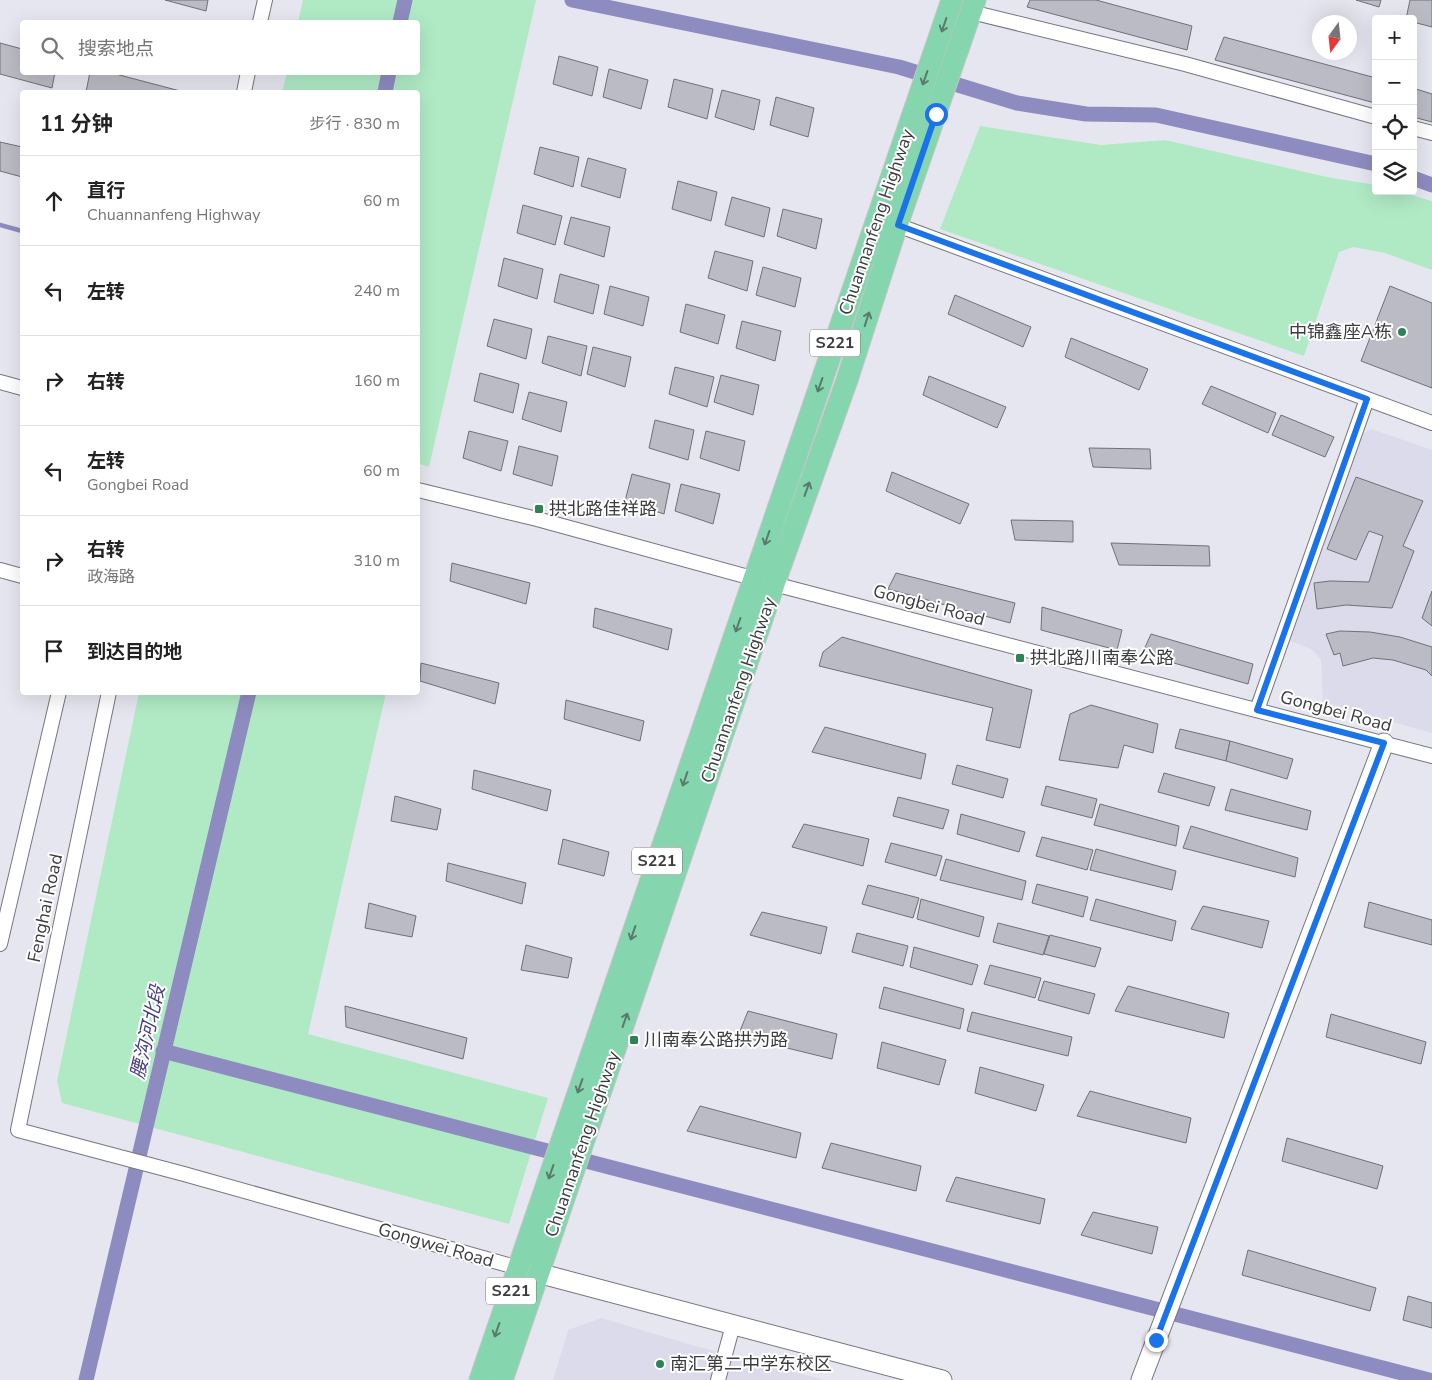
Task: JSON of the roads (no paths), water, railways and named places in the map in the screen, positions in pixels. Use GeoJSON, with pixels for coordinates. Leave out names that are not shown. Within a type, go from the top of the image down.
{"type":"FeatureCollection","features":[{"type":"Feature","properties":{"kind":"main road","name":"Chuannanfeng Highway"},"geometry":{"type":"LineString","coordinates":[[480,1380],[528,1270],[764,582],[952,0]]}},
{"type":"Feature","properties":{"kind":"main road","name":"Chuannanfeng Highway"},"geometry":{"type":"LineString","coordinates":[[764,582],[847,380],[973,6]]}},
{"type":"Feature","properties":{"kind":"main road","name":"Chuannanfeng Highway"},"geometry":{"type":"LineString","coordinates":[[502,1380],[528,1270]]}},
{"type":"Feature","properties":{"kind":"street"},"geometry":{"type":"LineString","coordinates":[[260,20],[265,0]]}},
{"type":"Feature","properties":{"kind":"street"},"geometry":{"type":"LineString","coordinates":[[973,6],[1372,116]]}},
{"type":"Feature","properties":{"kind":"street"},"geometry":{"type":"LineString","coordinates":[[244,90],[247,75]]}},
{"type":"Feature","properties":{"kind":"street"},"geometry":{"type":"LineString","coordinates":[[1417,129],[1432,134]]}},
{"type":"Feature","properties":{"kind":"street"},"geometry":{"type":"LineString","coordinates":[[898,225],[1432,423]]}},
{"type":"Feature","properties":{"kind":"street"},"geometry":{"type":"LineString","coordinates":[[0,382],[20,387]]}},
{"type":"Feature","properties":{"kind":"street"},"geometry":{"type":"LineString","coordinates":[[1257,710],[1367,399]]}},
{"type":"Feature","properties":{"kind":"street","name":"Gongbei Road"},"geometry":{"type":"LineString","coordinates":[[420,490],[546,522],[764,582],[1432,756]]}},
{"type":"Feature","properties":{"kind":"street"},"geometry":{"type":"LineString","coordinates":[[0,570],[20,575]]}},
{"type":"Feature","properties":{"kind":"street"},"geometry":{"type":"LineString","coordinates":[[0,944],[58,695]]}},
{"type":"Feature","properties":{"kind":"street","name":"Fenghai Road"},"geometry":{"type":"LineString","coordinates":[[18,1130],[108,695]]}},
{"type":"Feature","properties":{"kind":"street"},"geometry":{"type":"LineString","coordinates":[[1141,1380],[1384,743]]}},
{"type":"Feature","properties":{"kind":"street","name":"Gongwei Road"},"geometry":{"type":"LineString","coordinates":[[18,1130],[184,1174],[528,1270],[942,1380]]}},
{"type":"Feature","properties":{"kind":"street"},"geometry":{"type":"LineString","coordinates":[[718,1380],[733,1325]]}},
{"type":"Feature","properties":{"kind":"waterway","name":"腰沟河北段"},"geometry":{"type":"LineString","coordinates":[[400,20],[405,0]]}},
{"type":"Feature","properties":{"kind":"waterway"},"geometry":{"type":"LineString","coordinates":[[572,0],[899,67],[1017,103],[1086,114],[1156,115],[1372,163]]}},
{"type":"Feature","properties":{"kind":"waterway","name":"腰沟河北段"},"geometry":{"type":"LineString","coordinates":[[385,90],[388,75]]}},
{"type":"Feature","properties":{"kind":"waterway"},"geometry":{"type":"LineString","coordinates":[[1417,179],[1432,185]]}},
{"type":"Feature","properties":{"kind":"waterway"},"geometry":{"type":"LineString","coordinates":[[0,225],[20,230]]}},
{"type":"Feature","properties":{"kind":"waterway","name":"腰沟河北段"},"geometry":{"type":"LineString","coordinates":[[86,1380],[248,695]]}},
{"type":"Feature","properties":{"kind":"waterway"},"geometry":{"type":"LineString","coordinates":[[163,1051],[1429,1380]]}},
{"type":"Feature","properties":{"kind":"place","name":"中锦鑫座A栋"},"geometry":{"type":"Point","coordinates":[1402,332]}},
{"type":"Feature","properties":{"kind":"place","name":"拱北路佳祥路"},"geometry":{"type":"Point","coordinates":[539,509]}},
{"type":"Feature","properties":{"kind":"place","name":"拱北路川南奉公路"},"geometry":{"type":"Point","coordinates":[1020,658]}},
{"type":"Feature","properties":{"kind":"place","name":"川南奉公路拱为路"},"geometry":{"type":"Point","coordinates":[634,1040]}},
{"type":"Feature","properties":{"kind":"place","name":"南汇第二中学东校区"},"geometry":{"type":"Point","coordinates":[660,1364]}}]}
